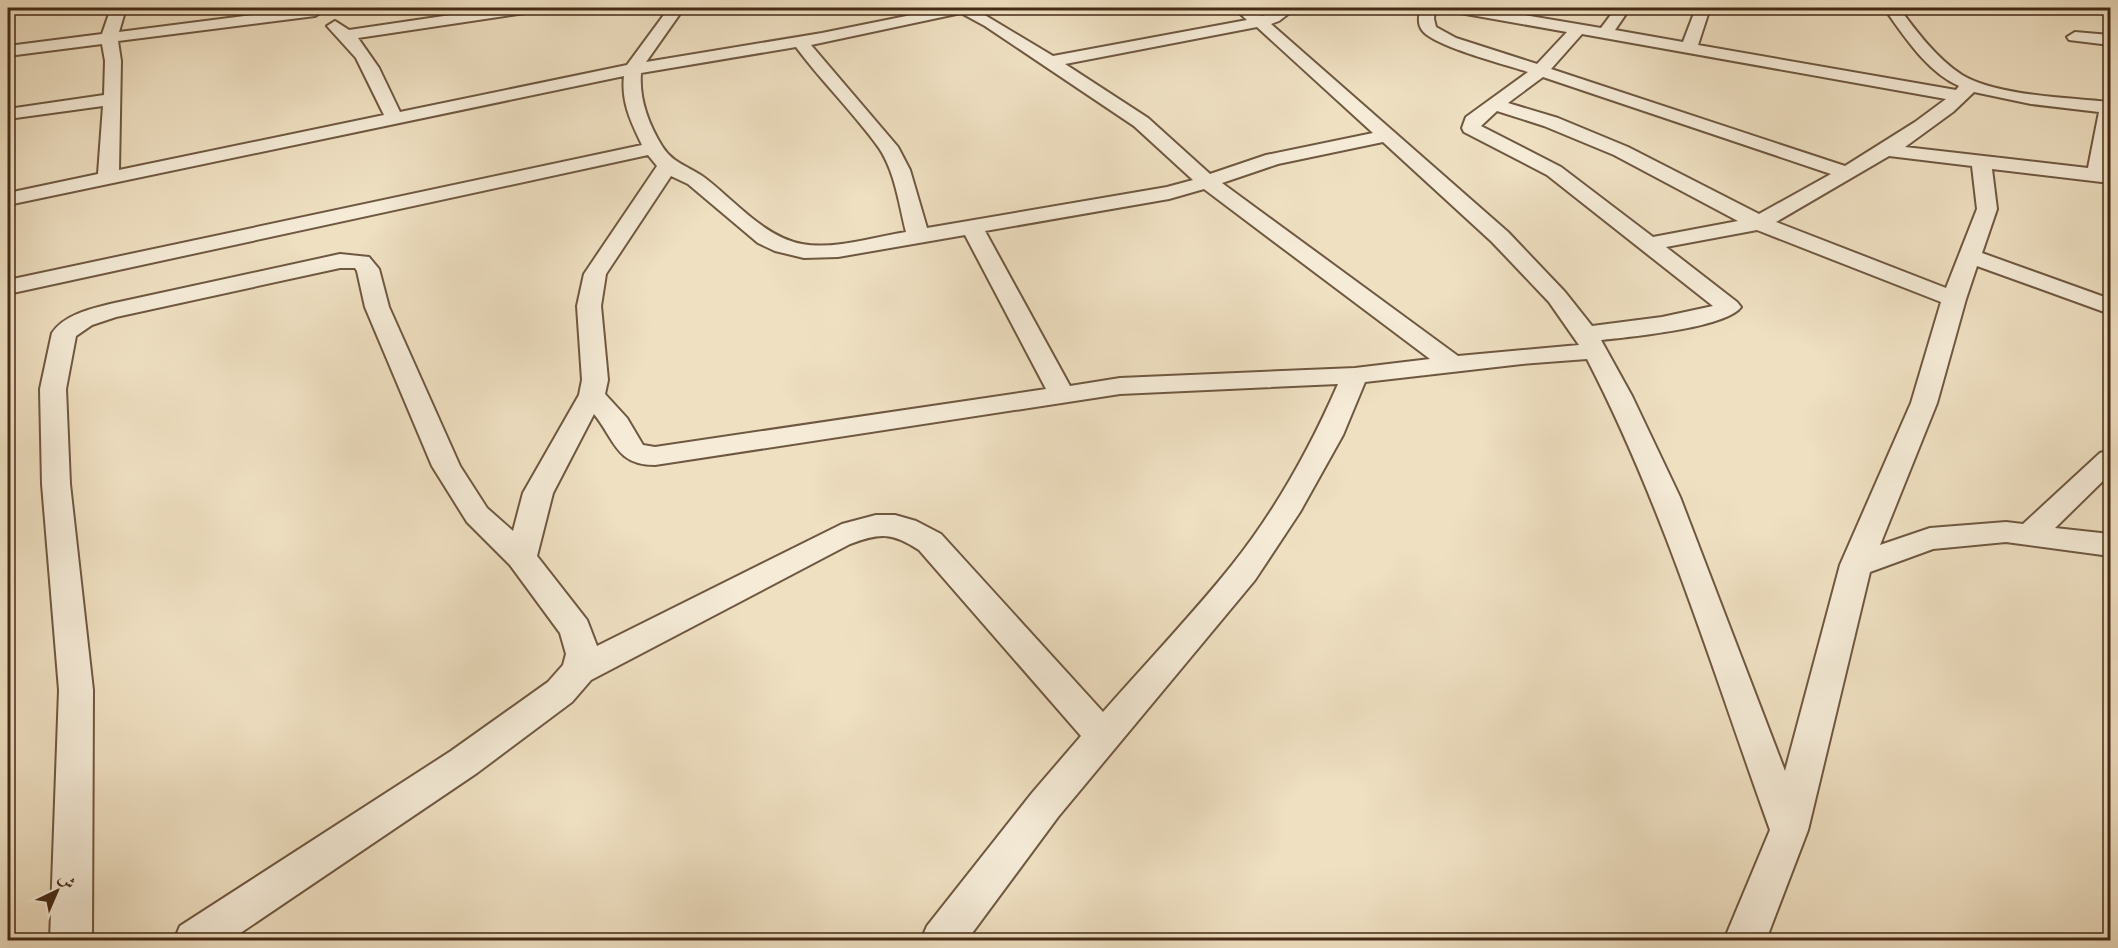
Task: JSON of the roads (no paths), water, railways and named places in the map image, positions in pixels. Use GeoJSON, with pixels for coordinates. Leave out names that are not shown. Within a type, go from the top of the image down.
{"type":"FeatureCollection","features":[{"type":"Feature","properties":{"kind":"street"},"geometry":{"type":"LineString","coordinates":[[108,178],[113,61],[109,37],[118,8]]}},
{"type":"Feature","properties":{"kind":"street"},"geometry":{"type":"LineString","coordinates":[[347,35],[525,8]]}},
{"type":"Feature","properties":{"kind":"street"},"geometry":{"type":"LineString","coordinates":[[676,8],[633,69],[631,91],[637,115],[660,157],[695,180],[765,238],[783,246],[821,252],[1128,201],[1207,182],[1273,159],[1386,136]]}},
{"type":"Feature","properties":{"kind":"street"},"geometry":{"type":"LineString","coordinates":[[8,199],[633,69],[801,42],[964,8],[992,23],[1141,122],[1207,182],[1451,363]]}},
{"type":"Feature","properties":{"kind":"street"},"geometry":{"type":"LineString","coordinates":[[1050,62],[1250,15],[1274,18],[1289,8]]}},
{"type":"Feature","properties":{"kind":"street"},"geometry":{"type":"LineString","coordinates":[[1428,8],[1426,24],[1438,36],[1539,72],[1846,173]]}},
{"type":"Feature","properties":{"kind":"street"},"geometry":{"type":"LineString","coordinates":[[1460,8],[1689,48],[1966,91],[2110,107],[2104,176],[1884,150]]}},
{"type":"Feature","properties":{"kind":"street"},"geometry":{"type":"LineString","coordinates":[[1605,33],[1623,8]]}},
{"type":"Feature","properties":{"kind":"street"},"geometry":{"type":"LineString","coordinates":[[1689,48],[1703,8]]}},
{"type":"Feature","properties":{"kind":"street"},"geometry":{"type":"LineString","coordinates":[[1892,8],[1917,39],[1966,91]]}},
{"type":"Feature","properties":{"kind":"street"},"geometry":{"type":"LineString","coordinates":[[8,51],[314,9],[347,35],[366,58],[394,118]]}},
{"type":"Feature","properties":{"kind":"street"},"geometry":{"type":"LineString","coordinates":[[1250,15],[1500,237],[1557,297],[1590,343],[1619,396],[1665,497],[1789,830]]}},
{"type":"Feature","properties":{"kind":"street"},"geometry":{"type":"LineString","coordinates":[[592,395],[617,424],[633,451],[645,456],[655,456],[818,433],[1061,393],[1179,382],[1355,376],[1451,363],[1590,343],[1641,328],[1711,314],[1729,308],[1727,303],[1541,162],[1471,128],[1473,121],[1539,72],[1579,28]]}},
{"type":"Feature","properties":{"kind":"street"},"geometry":{"type":"LineString","coordinates":[[2075,37],[2110,40]]}},
{"type":"Feature","properties":{"kind":"street"},"geometry":{"type":"LineString","coordinates":[[801,42],[820,68],[878,132],[888,147],[900,170],[918,235]]}},
{"type":"Feature","properties":{"kind":"street"},"geometry":{"type":"LineString","coordinates":[[1650,244],[1759,223],[1932,120],[1966,91]]}},
{"type":"Feature","properties":{"kind":"street"},"geometry":{"type":"LineString","coordinates":[[8,114],[112,99]]}},
{"type":"Feature","properties":{"kind":"street"},"geometry":{"type":"LineString","coordinates":[[1495,105],[1551,122],[1621,151],[1759,223],[1954,299]]}},
{"type":"Feature","properties":{"kind":"street"},"geometry":{"type":"LineString","coordinates":[[8,287],[660,157]]}},
{"type":"Feature","properties":{"kind":"street"},"geometry":{"type":"LineString","coordinates":[[521,557],[538,493],[592,395],[595,380],[589,306],[591,286],[660,157]]}},
{"type":"Feature","properties":{"kind":"street"},"geometry":{"type":"LineString","coordinates":[[1745,940],[1789,830],[1856,565],[1924,403],[1954,299],[1987,209],[1981,162]]}},
{"type":"Feature","properties":{"kind":"street"},"geometry":{"type":"LineString","coordinates":[[970,226],[1061,393]]}},
{"type":"Feature","properties":{"kind":"street"},"geometry":{"type":"LineString","coordinates":[[1970,256],[2110,307]]}},
{"type":"Feature","properties":{"kind":"street"},"geometry":{"type":"LineString","coordinates":[[71,940],[76,690],[56,484],[53,389],[64,333],[89,318],[133,305],[340,261],[361,262],[368,269],[377,307],[446,466],[477,515],[521,557],[575,629],[583,654],[579,671]]}},
{"type":"Feature","properties":{"kind":"street"},"geometry":{"type":"LineString","coordinates":[[942,940],[1045,804],[1244,572],[1285,512],[1329,435],[1355,376]]}},
{"type":"Feature","properties":{"kind":"street"},"geometry":{"type":"LineString","coordinates":[[2030,535],[2110,459]]}},
{"type":"Feature","properties":{"kind":"street"},"geometry":{"type":"LineString","coordinates":[[195,940],[472,756],[560,692],[579,671],[838,537],[860,529],[898,524],[909,528],[930,542],[1103,736]]}},
{"type":"Feature","properties":{"kind":"street"},"geometry":{"type":"LineString","coordinates":[[1856,565],[1930,539],[2006,532],[2110,545]]}}]}
